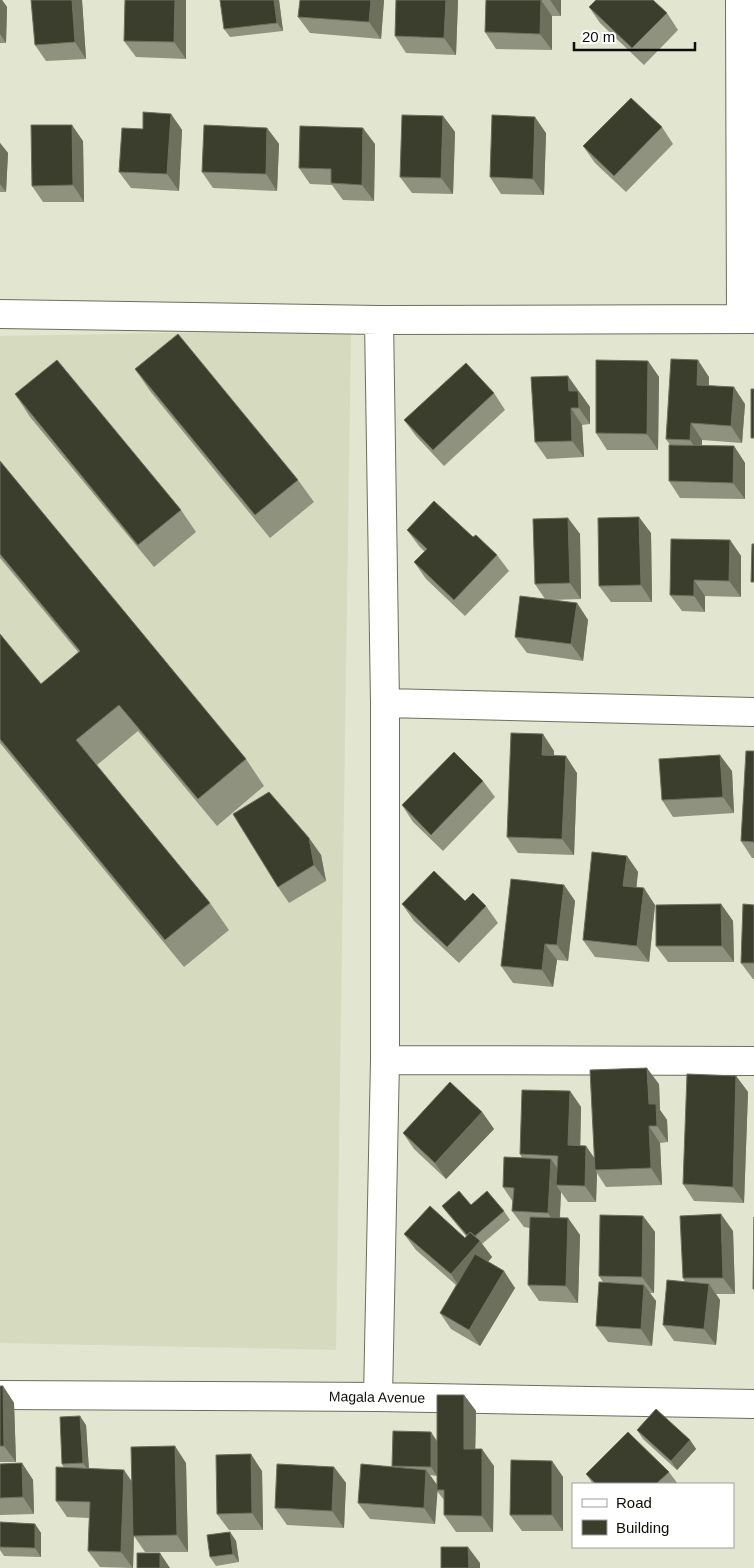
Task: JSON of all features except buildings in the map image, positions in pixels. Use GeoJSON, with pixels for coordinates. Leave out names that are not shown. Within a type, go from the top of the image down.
{"type":"FeatureCollection","features":[{"type":"Feature","properties":{"kind":"street"},"geometry":{"type":"LineString","coordinates":[[0,314],[379,320],[748,319],[740,0]]}},
{"type":"Feature","properties":{"kind":"street"},"geometry":{"type":"LineString","coordinates":[[378,1397],[385,1060],[385,703],[379,320]]}},
{"type":"Feature","properties":{"kind":"street"},"geometry":{"type":"LineString","coordinates":[[385,703],[754,712]]}},
{"type":"Feature","properties":{"kind":"street"},"geometry":{"type":"LineString","coordinates":[[385,1060],[754,1061]]}},
{"type":"Feature","properties":{"kind":"street","name":"Magala Avenue"},"geometry":{"type":"LineString","coordinates":[[0,1394],[378,1397],[754,1404]]}},
{"type":"Feature","properties":{"kind":"shaded area"},"geometry":{"type":"Polygon","coordinates":[[[351,330],[336,1350],[0,1343],[0,336],[351,330]]]}}]}
